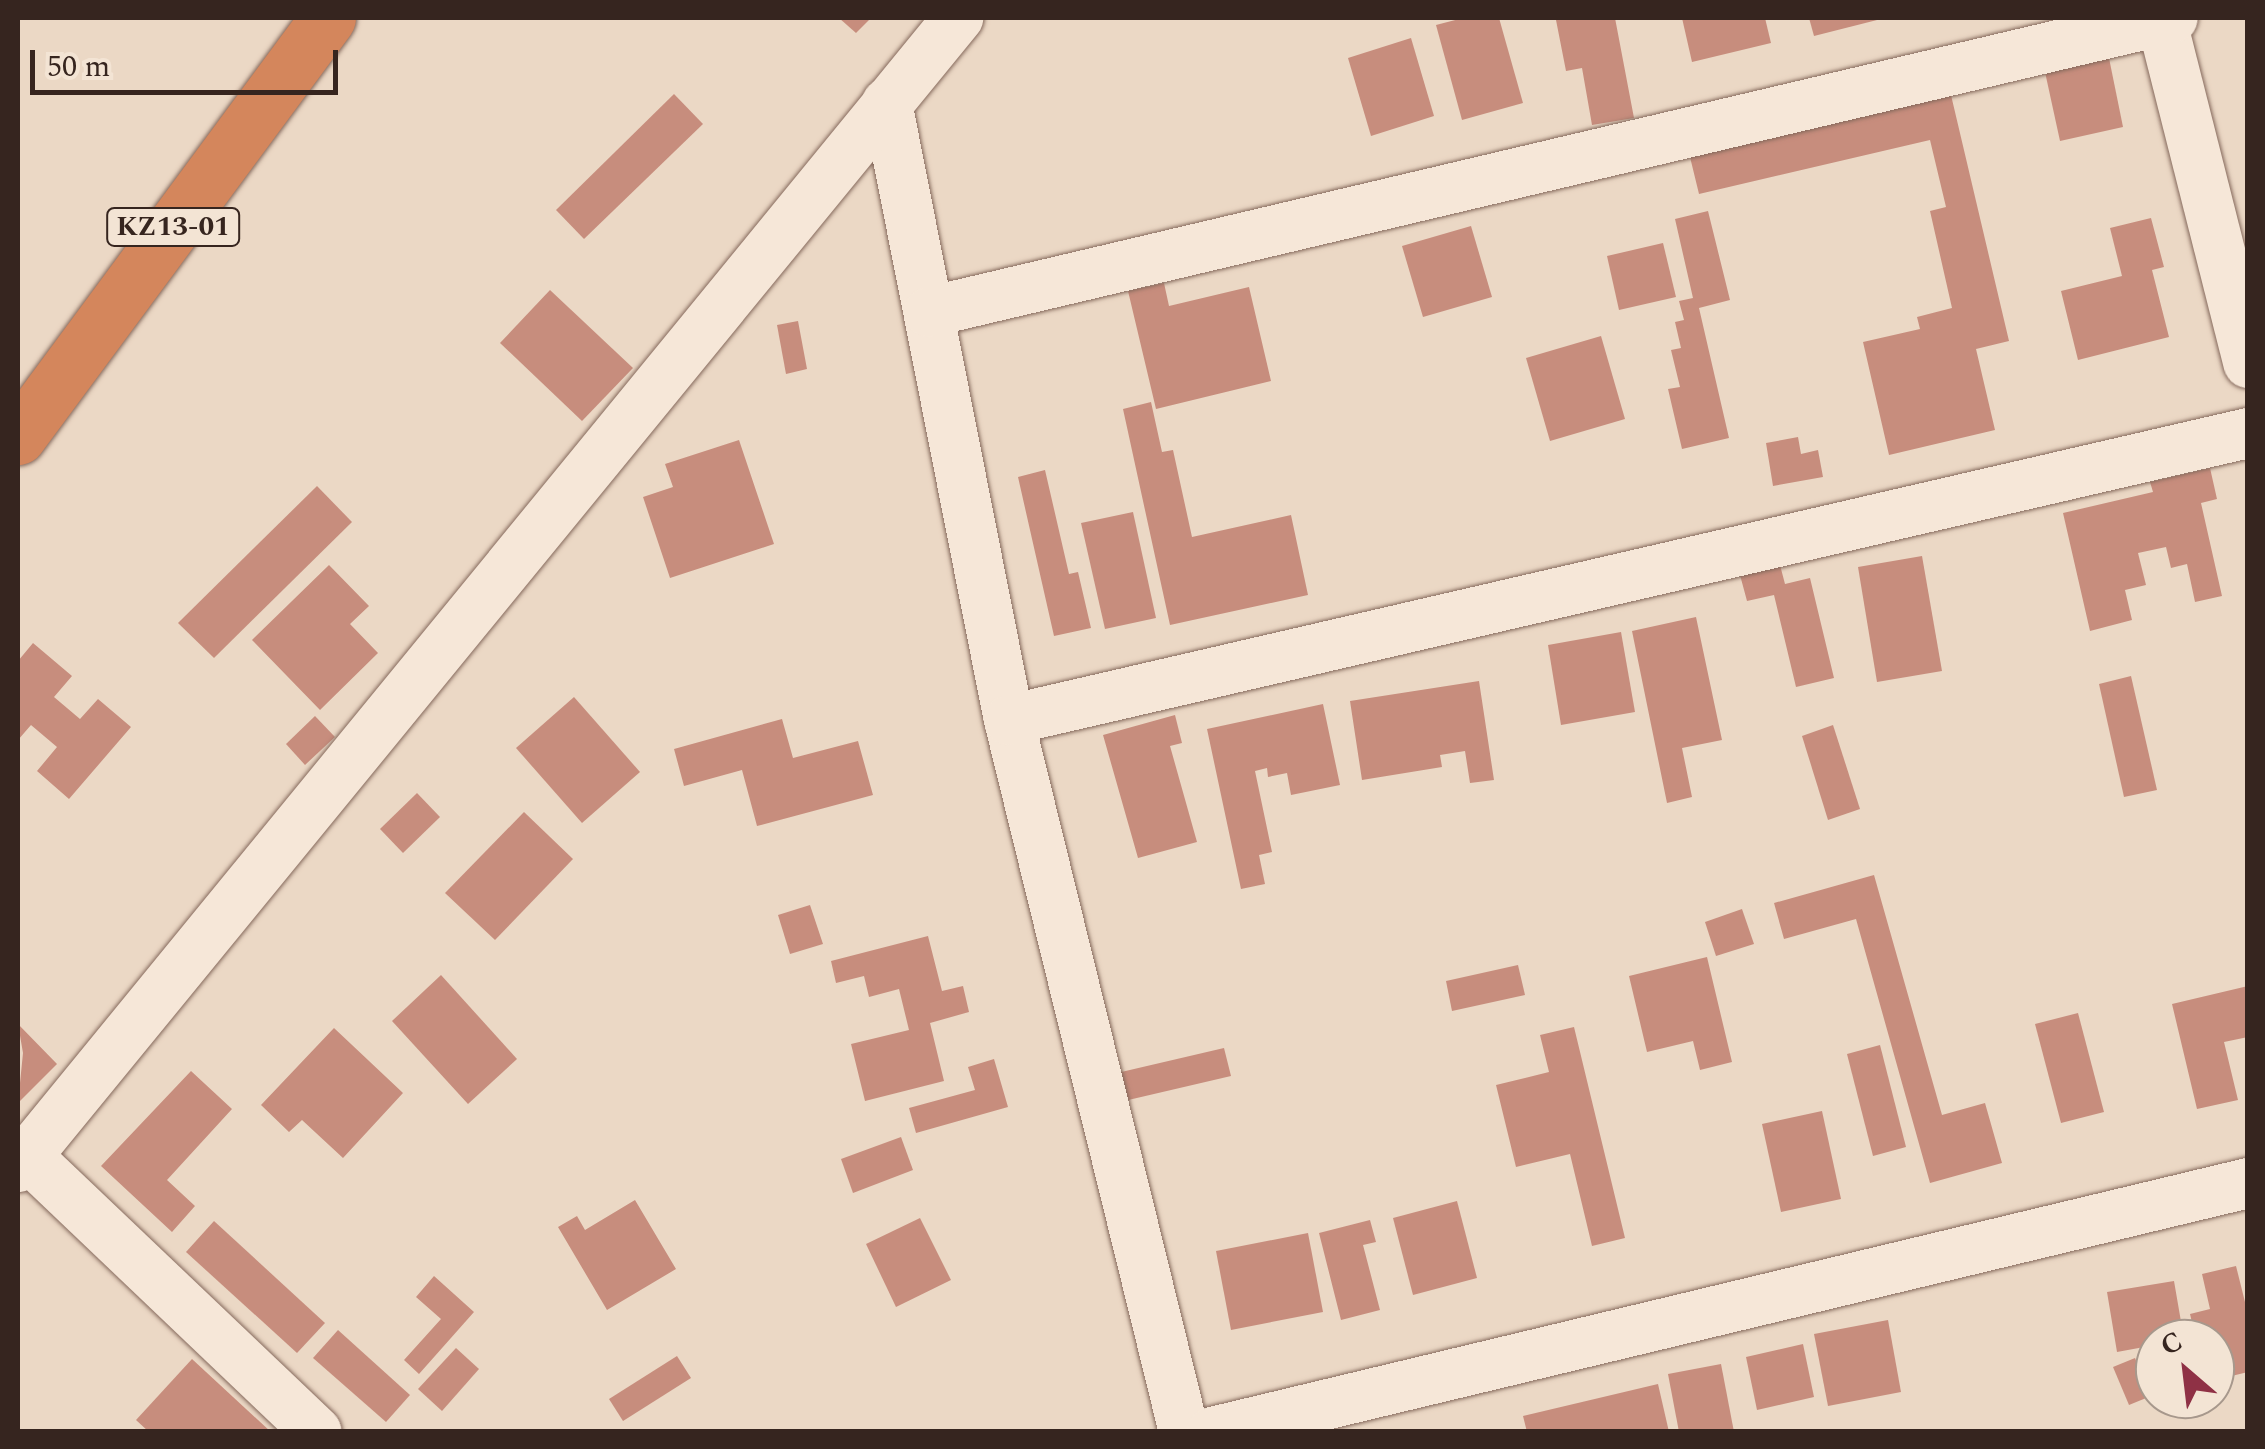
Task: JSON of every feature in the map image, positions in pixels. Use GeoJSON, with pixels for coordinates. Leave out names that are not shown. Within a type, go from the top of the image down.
{"type":"FeatureCollection","features":[{"type":"Feature","properties":{"kind":"highway","name":"KZ13-01"},"geometry":{"type":"LineString","coordinates":[[18,437],[328,18]]}},
{"type":"Feature","properties":{"kind":"street"},"geometry":{"type":"LineString","coordinates":[[317,1432],[22,1162],[958,18]]}},
{"type":"Feature","properties":{"kind":"street"},"geometry":{"type":"LineString","coordinates":[[929,312],[2165,18],[2248,363]]}},
{"type":"Feature","properties":{"kind":"street"},"geometry":{"type":"LineString","coordinates":[[887,103],[1009,720],[1184,1432]]}},
{"type":"Feature","properties":{"kind":"street"},"geometry":{"type":"LineString","coordinates":[[1009,720],[2248,433]]}},
{"type":"Feature","properties":{"kind":"street"},"geometry":{"type":"LineString","coordinates":[[1212,1432],[2248,1182]]}},
{"type":"Feature","properties":{"kind":"building"},"geometry":{"type":"Polygon","coordinates":[[[839,18],[871,18],[856,33],[839,18]]]}},
{"type":"Feature","properties":{"kind":"building"},"geometry":{"type":"Polygon","coordinates":[[[1463,18],[1499,18],[1523,103],[1462,120],[1436,25],[1463,18]]]}},
{"type":"Feature","properties":{"kind":"building"},"geometry":{"type":"Polygon","coordinates":[[[1615,18],[1634,118],[1592,125],[1582,68],[1566,71],[1556,20],[1615,18]]]}},
{"type":"Feature","properties":{"kind":"building"},"geometry":{"type":"Polygon","coordinates":[[[1682,18],[1765,18],[1771,43],[1692,62],[1682,18]]]}},
{"type":"Feature","properties":{"kind":"building"},"geometry":{"type":"Polygon","coordinates":[[[1809,18],[1881,18],[1881,19],[1814,36],[1809,18]]]}},
{"type":"Feature","properties":{"kind":"building"},"geometry":{"type":"Polygon","coordinates":[[[1411,38],[1434,116],[1371,136],[1348,58],[1411,38]]]}},
{"type":"Feature","properties":{"kind":"building"},"geometry":{"type":"Polygon","coordinates":[[[2109,58],[2123,127],[2060,141],[2045,72],[2109,58]]]}},
{"type":"Feature","properties":{"kind":"building"},"geometry":{"type":"Polygon","coordinates":[[[674,94],[703,124],[584,239],[556,210],[674,94]]]}},
{"type":"Feature","properties":{"kind":"building"},"geometry":{"type":"Polygon","coordinates":[[[1951,95],[2009,341],[1976,349],[1995,430],[1889,455],[1863,342],[1920,329],[1917,317],[1952,308],[1930,211],[1946,207],[1930,140],[1699,194],[1690,157],[1951,95]]]}},
{"type":"Feature","properties":{"kind":"building"},"geometry":{"type":"Polygon","coordinates":[[[1708,211],[1730,300],[1699,308],[1729,438],[1682,449],[1668,389],[1680,387],[1671,350],[1681,348],[1675,322],[1684,320],[1679,301],[1693,298],[1675,219],[1708,211]]]}},
{"type":"Feature","properties":{"kind":"building"},"geometry":{"type":"Polygon","coordinates":[[[2151,218],[2164,267],[2152,270],[2169,337],[2078,360],[2061,291],[2122,276],[2110,228],[2151,218]]]}},
{"type":"Feature","properties":{"kind":"building"},"geometry":{"type":"Polygon","coordinates":[[[1471,226],[1492,297],[1423,317],[1402,246],[1471,226]]]}},
{"type":"Feature","properties":{"kind":"building"},"geometry":{"type":"Polygon","coordinates":[[[1663,243],[1676,297],[1619,310],[1607,256],[1663,243]]]}},
{"type":"Feature","properties":{"kind":"building"},"geometry":{"type":"Polygon","coordinates":[[[1164,283],[1169,306],[1249,287],[1271,381],[1156,409],[1128,291],[1164,283]]]}},
{"type":"Feature","properties":{"kind":"building"},"geometry":{"type":"Polygon","coordinates":[[[550,290],[633,368],[582,421],[500,343],[550,290]]]}},
{"type":"Feature","properties":{"kind":"building"},"geometry":{"type":"Polygon","coordinates":[[[798,321],[807,369],[786,374],[777,325],[798,321]]]}},
{"type":"Feature","properties":{"kind":"building"},"geometry":{"type":"Polygon","coordinates":[[[1601,336],[1625,419],[1550,441],[1526,358],[1601,336]]]}},
{"type":"Feature","properties":{"kind":"building"},"geometry":{"type":"Polygon","coordinates":[[[1151,402],[1162,452],[1173,450],[1192,537],[1291,515],[1308,595],[1170,625],[1123,409],[1151,402]]]}},
{"type":"Feature","properties":{"kind":"building"},"geometry":{"type":"Polygon","coordinates":[[[1798,437],[1801,454],[1818,450],[1823,477],[1773,486],[1766,443],[1798,437]]]}},
{"type":"Feature","properties":{"kind":"building"},"geometry":{"type":"Polygon","coordinates":[[[739,440],[774,544],[670,578],[643,497],[673,487],[665,464],[739,440]]]}},
{"type":"Feature","properties":{"kind":"building"},"geometry":{"type":"Polygon","coordinates":[[[2210,468],[2217,499],[2201,503],[2222,596],[2195,602],[2187,564],[2171,568],[2166,547],[2138,553],[2146,585],[2125,590],[2132,620],[2090,631],[2063,513],[2153,492],[2150,482],[2210,468]]]}},
{"type":"Feature","properties":{"kind":"building"},"geometry":{"type":"Polygon","coordinates":[[[1045,470],[1069,574],[1078,572],[1091,628],[1054,636],[1018,477],[1045,470]]]}},
{"type":"Feature","properties":{"kind":"building"},"geometry":{"type":"Polygon","coordinates":[[[317,486],[352,522],[214,658],[178,623],[317,486]]]}},
{"type":"Feature","properties":{"kind":"building"},"geometry":{"type":"Polygon","coordinates":[[[1133,512],[1156,618],[1105,629],[1081,523],[1133,512]]]}},
{"type":"Feature","properties":{"kind":"building"},"geometry":{"type":"Polygon","coordinates":[[[1922,556],[1942,671],[1877,682],[1858,567],[1922,556]]]}},
{"type":"Feature","properties":{"kind":"building"},"geometry":{"type":"Polygon","coordinates":[[[329,565],[369,606],[350,624],[378,653],[320,710],[252,640],[329,565]]]}},
{"type":"Feature","properties":{"kind":"building"},"geometry":{"type":"Polygon","coordinates":[[[1780,565],[1785,584],[1810,578],[1834,678],[1796,687],[1774,595],[1747,601],[1740,575],[1780,565]]]}},
{"type":"Feature","properties":{"kind":"building"},"geometry":{"type":"Polygon","coordinates":[[[1696,617],[1722,740],[1682,748],[1692,797],[1667,803],[1632,631],[1696,617]]]}},
{"type":"Feature","properties":{"kind":"building"},"geometry":{"type":"Polygon","coordinates":[[[1621,632],[1635,712],[1561,725],[1548,645],[1621,632]]]}},
{"type":"Feature","properties":{"kind":"building"},"geometry":{"type":"Polygon","coordinates":[[[33,643],[72,676],[54,697],[80,719],[98,699],[131,727],[69,799],[37,771],[57,747],[31,725],[18,740],[18,661],[33,643]]]}},
{"type":"Feature","properties":{"kind":"building"},"geometry":{"type":"Polygon","coordinates":[[[2131,676],[2157,790],[2124,797],[2099,684],[2131,676]]]}},
{"type":"Feature","properties":{"kind":"building"},"geometry":{"type":"Polygon","coordinates":[[[1479,681],[1494,780],[1470,783],[1465,751],[1440,755],[1442,767],[1362,780],[1350,701],[1479,681]]]}},
{"type":"Feature","properties":{"kind":"building"},"geometry":{"type":"Polygon","coordinates":[[[574,697],[640,772],[582,823],[516,748],[574,697]]]}},
{"type":"Feature","properties":{"kind":"building"},"geometry":{"type":"Polygon","coordinates":[[[1323,704],[1340,785],[1291,795],[1287,773],[1268,777],[1267,768],[1255,771],[1272,852],[1259,855],[1265,884],[1241,889],[1207,729],[1323,704]]]}},
{"type":"Feature","properties":{"kind":"building"},"geometry":{"type":"Polygon","coordinates":[[[1175,715],[1182,743],[1170,746],[1197,842],[1138,858],[1103,735],[1175,715]]]}},
{"type":"Feature","properties":{"kind":"building"},"geometry":{"type":"Polygon","coordinates":[[[315,716],[335,737],[305,765],[286,744],[315,716]]]}},
{"type":"Feature","properties":{"kind":"building"},"geometry":{"type":"Polygon","coordinates":[[[782,719],[793,758],[858,741],[873,795],[757,826],[742,770],[684,786],[674,749],[782,719]]]}},
{"type":"Feature","properties":{"kind":"building"},"geometry":{"type":"Polygon","coordinates":[[[1833,725],[1860,809],[1828,820],[1802,736],[1833,725]]]}},
{"type":"Feature","properties":{"kind":"building"},"geometry":{"type":"Polygon","coordinates":[[[417,793],[440,817],[403,853],[380,829],[417,793]]]}},
{"type":"Feature","properties":{"kind":"building"},"geometry":{"type":"Polygon","coordinates":[[[524,812],[573,859],[495,940],[445,893],[524,812]]]}},
{"type":"Feature","properties":{"kind":"building"},"geometry":{"type":"Polygon","coordinates":[[[1874,875],[1942,1115],[1985,1103],[2002,1163],[1930,1183],[1856,919],[1784,939],[1774,903],[1874,875]]]}},
{"type":"Feature","properties":{"kind":"building"},"geometry":{"type":"Polygon","coordinates":[[[810,905],[823,944],[790,954],[778,915],[810,905]]]}},
{"type":"Feature","properties":{"kind":"building"},"geometry":{"type":"Polygon","coordinates":[[[1742,909],[1754,944],[1716,956],[1705,922],[1742,909]]]}},
{"type":"Feature","properties":{"kind":"building"},"geometry":{"type":"Polygon","coordinates":[[[928,936],[942,991],[963,986],[969,1012],[930,1023],[944,1081],[865,1101],[851,1044],[909,1030],[899,989],[869,997],[864,976],[836,983],[831,961],[928,936]]]}},
{"type":"Feature","properties":{"kind":"building"},"geometry":{"type":"Polygon","coordinates":[[[1707,957],[1732,1062],[1700,1070],[1693,1041],[1647,1052],[1629,976],[1707,957]]]}},
{"type":"Feature","properties":{"kind":"building"},"geometry":{"type":"Polygon","coordinates":[[[1518,965],[1525,995],[1452,1011],[1446,981],[1518,965]]]}},
{"type":"Feature","properties":{"kind":"building"},"geometry":{"type":"Polygon","coordinates":[[[441,975],[517,1059],[468,1104],[392,1021],[441,975]]]}},
{"type":"Feature","properties":{"kind":"building"},"geometry":{"type":"Polygon","coordinates":[[[2248,986],[2248,1037],[2224,1042],[2238,1100],[2197,1109],[2172,1004],[2248,986]]]}},
{"type":"Feature","properties":{"kind":"building"},"geometry":{"type":"Polygon","coordinates":[[[2078,1013],[2104,1112],[2061,1123],[2035,1024],[2078,1013]]]}},
{"type":"Feature","properties":{"kind":"building"},"geometry":{"type":"Polygon","coordinates":[[[18,1024],[57,1064],[18,1103],[23,1053],[18,1024]]]}},
{"type":"Feature","properties":{"kind":"building"},"geometry":{"type":"Polygon","coordinates":[[[1574,1027],[1625,1238],[1592,1246],[1570,1154],[1516,1167],[1496,1085],[1549,1072],[1540,1035],[1574,1027]]]}},
{"type":"Feature","properties":{"kind":"building"},"geometry":{"type":"Polygon","coordinates":[[[334,1028],[403,1093],[343,1158],[302,1120],[289,1132],[261,1105],[334,1028]]]}},
{"type":"Feature","properties":{"kind":"building"},"geometry":{"type":"Polygon","coordinates":[[[1880,1045],[1906,1147],[1873,1156],[1847,1054],[1880,1045]]]}},
{"type":"Feature","properties":{"kind":"building"},"geometry":{"type":"Polygon","coordinates":[[[1224,1048],[1231,1076],[1124,1101],[1117,1073],[1224,1048]]]}},
{"type":"Feature","properties":{"kind":"building"},"geometry":{"type":"Polygon","coordinates":[[[994,1059],[1008,1107],[916,1133],[909,1108],[975,1090],[968,1067],[994,1059]]]}},
{"type":"Feature","properties":{"kind":"building"},"geometry":{"type":"Polygon","coordinates":[[[191,1071],[232,1109],[167,1180],[195,1206],[172,1232],[101,1166],[191,1071]]]}},
{"type":"Feature","properties":{"kind":"building"},"geometry":{"type":"Polygon","coordinates":[[[1822,1111],[1841,1199],[1781,1212],[1762,1124],[1822,1111]]]}},
{"type":"Feature","properties":{"kind":"building"},"geometry":{"type":"Polygon","coordinates":[[[901,1137],[913,1170],[853,1193],[841,1159],[901,1137]]]}},
{"type":"Feature","properties":{"kind":"building"},"geometry":{"type":"Polygon","coordinates":[[[635,1200],[676,1269],[607,1310],[558,1227],[577,1216],[585,1230],[635,1200]]]}},
{"type":"Feature","properties":{"kind":"building"},"geometry":{"type":"Polygon","coordinates":[[[1457,1201],[1477,1278],[1413,1295],[1393,1218],[1457,1201]]]}},
{"type":"Feature","properties":{"kind":"building"},"geometry":{"type":"Polygon","coordinates":[[[920,1218],[951,1280],[896,1307],[866,1244],[920,1218]]]}},
{"type":"Feature","properties":{"kind":"building"},"geometry":{"type":"Polygon","coordinates":[[[1370,1220],[1376,1242],[1363,1245],[1380,1310],[1341,1320],[1319,1233],[1370,1220]]]}},
{"type":"Feature","properties":{"kind":"building"},"geometry":{"type":"Polygon","coordinates":[[[214,1221],[325,1323],[297,1353],[186,1252],[214,1221]]]}},
{"type":"Feature","properties":{"kind":"building"},"geometry":{"type":"Polygon","coordinates":[[[1308,1233],[1323,1312],[1231,1330],[1216,1251],[1308,1233]]]}},
{"type":"Feature","properties":{"kind":"building"},"geometry":{"type":"Polygon","coordinates":[[[2236,1266],[2248,1314],[2248,1372],[2235,1375],[2235,1319],[2191,1319],[2190,1314],[2210,1309],[2202,1274],[2236,1266]]]}},
{"type":"Feature","properties":{"kind":"building"},"geometry":{"type":"Polygon","coordinates":[[[434,1276],[474,1312],[419,1374],[404,1360],[441,1319],[416,1297],[434,1276]]]}},
{"type":"Feature","properties":{"kind":"building"},"geometry":{"type":"Polygon","coordinates":[[[2174,1281],[2181,1319],[2135,1319],[2135,1349],[2117,1352],[2107,1292],[2174,1281]]]}},
{"type":"Feature","properties":{"kind":"building"},"geometry":{"type":"Polygon","coordinates":[[[1888,1320],[1901,1392],[1828,1406],[1814,1334],[1888,1320]]]}},
{"type":"Feature","properties":{"kind":"building"},"geometry":{"type":"Polygon","coordinates":[[[338,1330],[410,1395],[386,1422],[313,1358],[338,1330]]]}},
{"type":"Feature","properties":{"kind":"building"},"geometry":{"type":"Polygon","coordinates":[[[1803,1344],[1814,1397],[1757,1410],[1746,1357],[1803,1344]]]}},
{"type":"Feature","properties":{"kind":"building"},"geometry":{"type":"Polygon","coordinates":[[[456,1348],[479,1369],[442,1411],[418,1389],[456,1348]]]}},
{"type":"Feature","properties":{"kind":"building"},"geometry":{"type":"Polygon","coordinates":[[[677,1356],[691,1378],[623,1421],[609,1399],[677,1356]]]}},
{"type":"Feature","properties":{"kind":"building"},"geometry":{"type":"Polygon","coordinates":[[[2135,1358],[2135,1403],[2129,1405],[2113,1367],[2135,1358]]]}},
{"type":"Feature","properties":{"kind":"building"},"geometry":{"type":"Polygon","coordinates":[[[192,1359],[271,1432],[149,1432],[136,1420],[192,1359]]]}},
{"type":"Feature","properties":{"kind":"building"},"geometry":{"type":"Polygon","coordinates":[[[1721,1364],[1734,1432],[1679,1432],[1668,1374],[1721,1364]]]}},
{"type":"Feature","properties":{"kind":"building"},"geometry":{"type":"Polygon","coordinates":[[[1658,1384],[1669,1432],[1527,1432],[1523,1416],[1658,1384]]]}}]}
